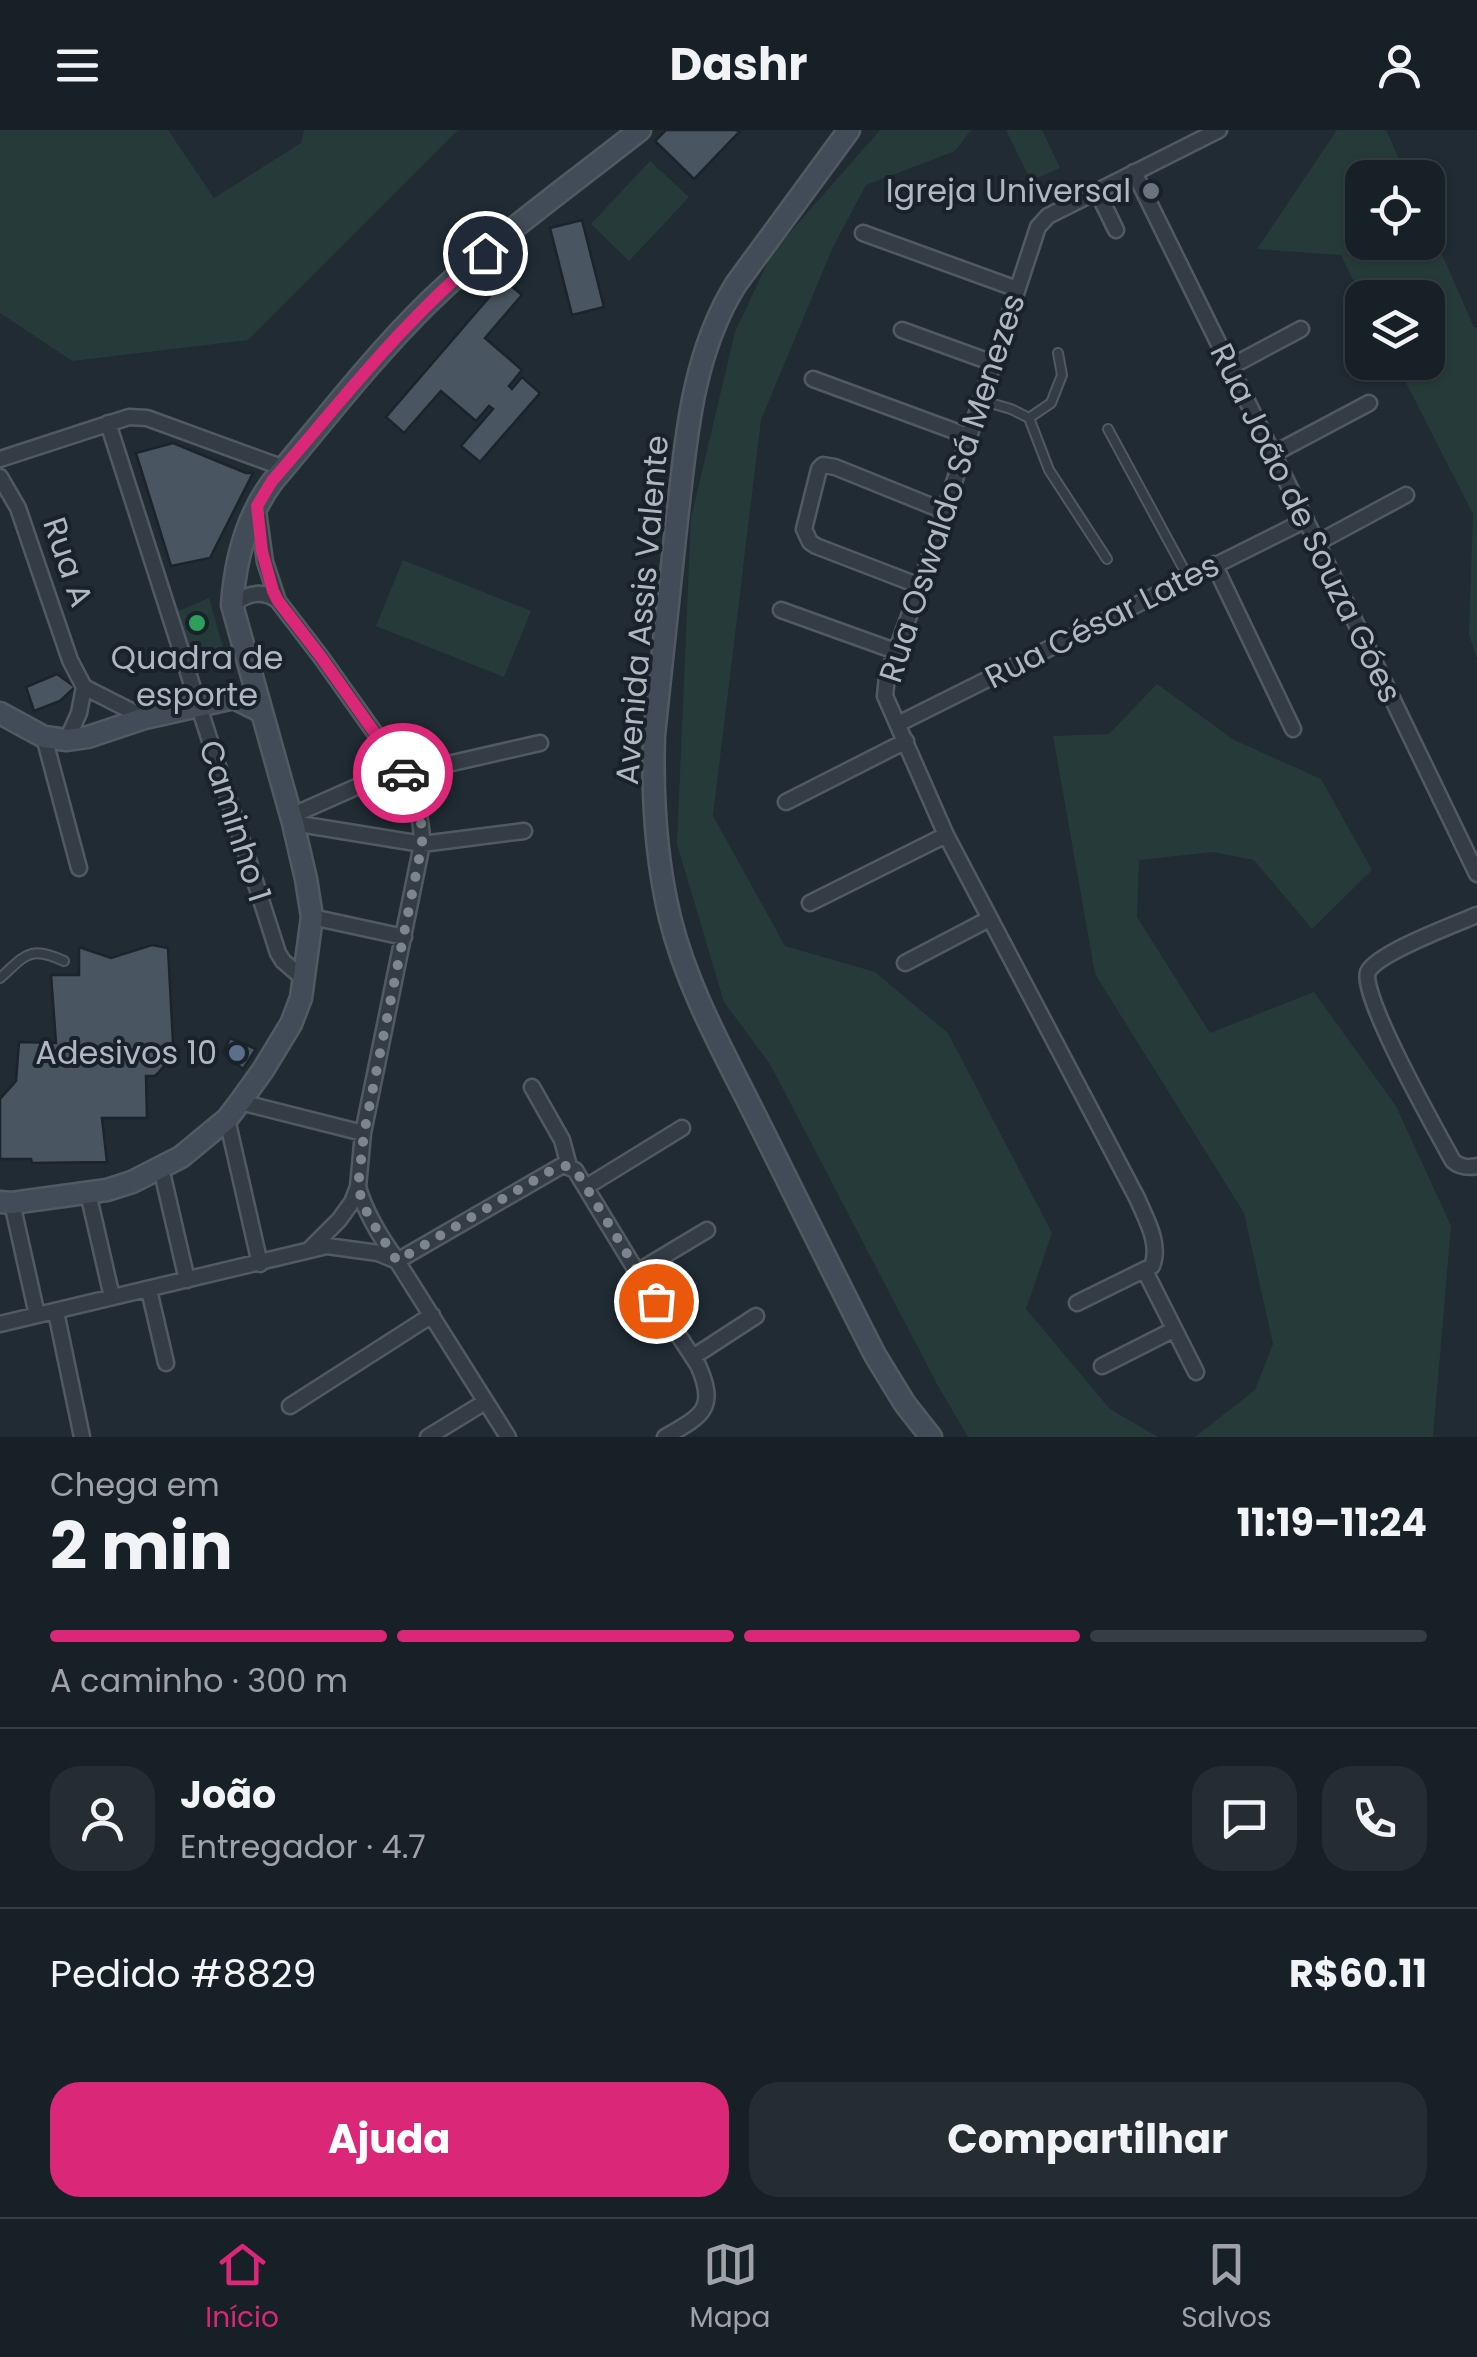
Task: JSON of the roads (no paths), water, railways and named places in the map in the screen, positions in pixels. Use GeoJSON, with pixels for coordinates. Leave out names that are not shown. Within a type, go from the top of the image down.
{"type":"FeatureCollection","features":[{"type":"Feature","properties":{"kind":"main road"},"geometry":{"type":"LineString","coordinates":[[6,1202],[88,1193],[132,1182],[161,1168],[181,1157],[234,1111],[264,1070],[301,998],[312,917],[302,857],[232,605],[240,553],[257,506],[284,468],[428,303],[640,130]]}},
{"type":"Feature","properties":{"kind":"main road","name":"Avenida Assis Valente"},"geometry":{"type":"LineString","coordinates":[[849,130],[749,265],[724,304],[704,348],[686,442],[654,735],[653,776],[662,879],[671,920],[708,1021],[875,1355],[931,1437]]}},
{"type":"Feature","properties":{"kind":"main road"},"geometry":{"type":"LineString","coordinates":[[234,698],[250,677]]}},
{"type":"Feature","properties":{"kind":"main road"},"geometry":{"type":"LineString","coordinates":[[0,712],[44,738],[67,740],[234,698],[260,712]]}},
{"type":"Feature","properties":{"kind":"street","name":"Rua Oswaldo Sá Menezes"},"geometry":{"type":"LineString","coordinates":[[1145,1271],[1155,1260],[1154,1246],[1137,1198],[946,835],[884,696],[886,676],[920,586],[1038,227],[1048,216],[1219,130]]}},
{"type":"Feature","properties":{"kind":"street","name":"Rua João de Souza Góes"},"geometry":{"type":"LineString","coordinates":[[1134,172],[1477,874]]}},
{"type":"Feature","properties":{"kind":"street"},"geometry":{"type":"LineString","coordinates":[[1097,192],[1116,230]]}},
{"type":"Feature","properties":{"kind":"street"},"geometry":{"type":"LineString","coordinates":[[863,233],[1017,289]]}},
{"type":"Feature","properties":{"kind":"street"},"geometry":{"type":"LineString","coordinates":[[1230,367],[1301,329]]}},
{"type":"Feature","properties":{"kind":"street"},"geometry":{"type":"LineString","coordinates":[[902,330],[993,362]]}},
{"type":"Feature","properties":{"kind":"street"},"geometry":{"type":"LineString","coordinates":[[814,379],[968,436]]}},
{"type":"Feature","properties":{"kind":"street"},"geometry":{"type":"LineString","coordinates":[[1273,454],[1370,403]]}},
{"type":"Feature","properties":{"kind":"street"},"geometry":{"type":"LineString","coordinates":[[0,459],[129,417],[148,418],[284,468]]}},
{"type":"Feature","properties":{"kind":"street","name":"Caminho 1"},"geometry":{"type":"LineString","coordinates":[[108,423],[278,953],[304,980]]}},
{"type":"Feature","properties":{"kind":"street"},"geometry":{"type":"LineString","coordinates":[[920,586],[810,542],[804,529],[819,469],[828,465],[944,511]]}},
{"type":"Feature","properties":{"kind":"street","name":"Rua A"},"geometry":{"type":"LineString","coordinates":[[0,477],[18,508],[70,660],[84,688]]}},
{"type":"Feature","properties":{"kind":"street"},"geometry":{"type":"LineString","coordinates":[[1318,543],[1406,495]]}},
{"type":"Feature","properties":{"kind":"street"},"geometry":{"type":"LineString","coordinates":[[257,506],[262,551],[278,601],[401,771],[422,824],[422,844],[364,1133],[358,1187],[339,1220],[310,1249]]}},
{"type":"Feature","properties":{"kind":"street","name":"Rua César Lates"},"geometry":{"type":"LineString","coordinates":[[898,724],[1306,520]]}},
{"type":"Feature","properties":{"kind":"street"},"geometry":{"type":"LineString","coordinates":[[1214,564],[1294,730]]}},
{"type":"Feature","properties":{"kind":"street"},"geometry":{"type":"LineString","coordinates":[[232,605],[256,594],[267,594],[278,601]]}},
{"type":"Feature","properties":{"kind":"street"},"geometry":{"type":"LineString","coordinates":[[781,610],[896,652]]}},
{"type":"Feature","properties":{"kind":"street"},"geometry":{"type":"LineString","coordinates":[[67,740],[84,688],[145,718]]}},
{"type":"Feature","properties":{"kind":"street"},"geometry":{"type":"LineString","coordinates":[[44,738],[79,868]]}},
{"type":"Feature","properties":{"kind":"street"},"geometry":{"type":"LineString","coordinates":[[786,802],[906,741]]}},
{"type":"Feature","properties":{"kind":"street"},"geometry":{"type":"LineString","coordinates":[[292,819],[401,771],[540,744]]}},
{"type":"Feature","properties":{"kind":"street"},"geometry":{"type":"LineString","coordinates":[[292,819],[422,844],[524,831]]}},
{"type":"Feature","properties":{"kind":"street"},"geometry":{"type":"LineString","coordinates":[[810,903],[946,835]]}},
{"type":"Feature","properties":{"kind":"street"},"geometry":{"type":"LineString","coordinates":[[1477,915],[1384,957],[1369,970],[1366,981],[1382,1024],[1453,1161],[1466,1168],[1477,1166]]}},
{"type":"Feature","properties":{"kind":"street"},"geometry":{"type":"LineString","coordinates":[[312,917],[404,938]]}},
{"type":"Feature","properties":{"kind":"street"},"geometry":{"type":"LineString","coordinates":[[906,963],[989,918]]}},
{"type":"Feature","properties":{"kind":"street"},"geometry":{"type":"LineString","coordinates":[[532,1087],[562,1140],[569,1166]]}},
{"type":"Feature","properties":{"kind":"street"},"geometry":{"type":"LineString","coordinates":[[260,1264],[234,1111],[364,1133]]}},
{"type":"Feature","properties":{"kind":"street"},"geometry":{"type":"LineString","coordinates":[[586,1187],[682,1128]]}},
{"type":"Feature","properties":{"kind":"street"},"geometry":{"type":"LineString","coordinates":[[397,1261],[557,1167],[569,1166],[586,1187],[705,1380],[708,1397],[700,1415],[673,1435]]}},
{"type":"Feature","properties":{"kind":"street"},"geometry":{"type":"LineString","coordinates":[[161,1168],[187,1280]]}},
{"type":"Feature","properties":{"kind":"street"},"geometry":{"type":"LineString","coordinates":[[358,1187],[374,1225],[508,1437]]}},
{"type":"Feature","properties":{"kind":"street"},"geometry":{"type":"LineString","coordinates":[[88,1193],[112,1297]]}},
{"type":"Feature","properties":{"kind":"street"},"geometry":{"type":"LineString","coordinates":[[6,1202],[37,1315]]}},
{"type":"Feature","properties":{"kind":"street"},"geometry":{"type":"LineString","coordinates":[[637,1272],[707,1230]]}},
{"type":"Feature","properties":{"kind":"street"},"geometry":{"type":"LineString","coordinates":[[0,1324],[327,1246],[378,1253],[397,1261]]}},
{"type":"Feature","properties":{"kind":"street"},"geometry":{"type":"LineString","coordinates":[[1077,1303],[1145,1271],[1196,1372]]}},
{"type":"Feature","properties":{"kind":"street"},"geometry":{"type":"LineString","coordinates":[[148,1290],[166,1363]]}},
{"type":"Feature","properties":{"kind":"street"},"geometry":{"type":"LineString","coordinates":[[56,1312],[82,1437]]}},
{"type":"Feature","properties":{"kind":"street"},"geometry":{"type":"LineString","coordinates":[[290,1406],[432,1315]]}},
{"type":"Feature","properties":{"kind":"street"},"geometry":{"type":"LineString","coordinates":[[693,1357],[756,1316]]}},
{"type":"Feature","properties":{"kind":"street"},"geometry":{"type":"LineString","coordinates":[[1102,1366],[1173,1330]]}},
{"type":"Feature","properties":{"kind":"street"},"geometry":{"type":"LineString","coordinates":[[428,1437],[485,1402]]}},
{"type":"Feature","properties":{"kind":"lane"},"geometry":{"type":"LineString","coordinates":[[1029,418],[1050,403],[1062,375],[1058,353]]}},
{"type":"Feature","properties":{"kind":"lane"},"geometry":{"type":"LineString","coordinates":[[980,400],[1029,418],[1050,470],[1106,558]]}},
{"type":"Feature","properties":{"kind":"lane"},"geometry":{"type":"LineString","coordinates":[[1108,429],[1188,578]]}},
{"type":"Feature","properties":{"kind":"lane"},"geometry":{"type":"LineString","coordinates":[[0,978],[30,954],[47,954],[64,961]]}},
{"type":"Feature","properties":{"kind":"place","name":"Igreja Universal"},"geometry":{"type":"Point","coordinates":[1151,191]}},
{"type":"Feature","properties":{"kind":"place","name":"Quadra de esporte"},"geometry":{"type":"Point","coordinates":[197,623]}},
{"type":"Feature","properties":{"kind":"place","name":"Adesivos 10"},"geometry":{"type":"Point","coordinates":[237,1053]}}]}
